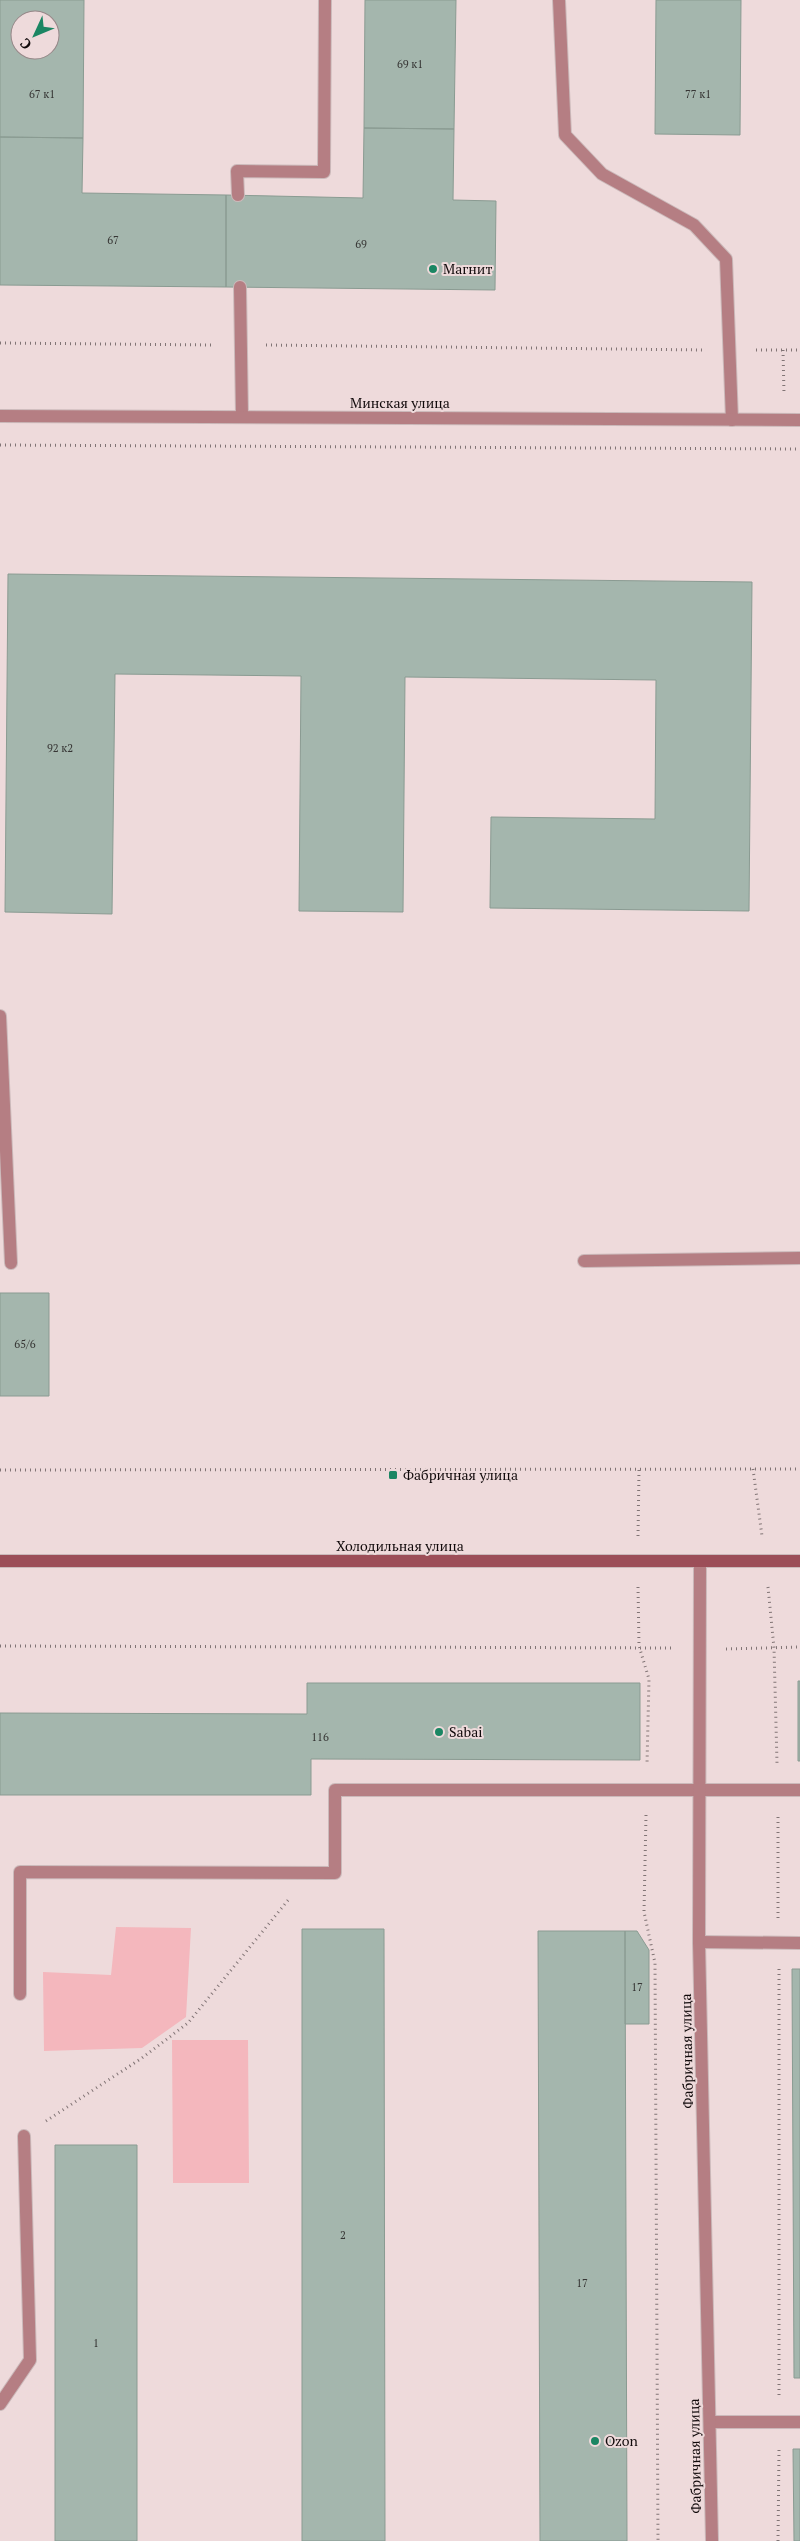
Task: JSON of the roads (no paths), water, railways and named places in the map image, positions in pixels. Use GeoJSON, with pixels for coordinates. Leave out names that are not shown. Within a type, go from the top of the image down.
{"type":"FeatureCollection","features":[{"type":"Feature","properties":{"kind":"street"},"geometry":{"type":"LineString","coordinates":[[238,195],[238,171],[324,172],[325,0]]}},
{"type":"Feature","properties":{"kind":"street"},"geometry":{"type":"LineString","coordinates":[[558,0],[565,135],[602,174],[694,225],[726,259],[732,420]]}},
{"type":"Feature","properties":{"kind":"street"},"geometry":{"type":"LineString","coordinates":[[240,288],[242,417]]}},
{"type":"Feature","properties":{"kind":"street","name":"Минская улица"},"geometry":{"type":"LineString","coordinates":[[0,416],[800,420]]}},
{"type":"Feature","properties":{"kind":"street"},"geometry":{"type":"LineString","coordinates":[[0,1016],[11,1263]]}},
{"type":"Feature","properties":{"kind":"street"},"geometry":{"type":"LineString","coordinates":[[584,1260],[800,1258]]}},
{"type":"Feature","properties":{"kind":"street","name":"Холодильная улица"},"geometry":{"type":"LineString","coordinates":[[0,1561],[800,1561]]}},
{"type":"Feature","properties":{"kind":"street","name":"Фабричная улица"},"geometry":{"type":"LineString","coordinates":[[700,1561],[699,1942],[712,2541]]}},
{"type":"Feature","properties":{"kind":"street"},"geometry":{"type":"LineString","coordinates":[[20,1994],[20,1872],[335,1873],[335,1790],[800,1790]]}},
{"type":"Feature","properties":{"kind":"street"},"geometry":{"type":"LineString","coordinates":[[699,1942],[800,1943]]}},
{"type":"Feature","properties":{"kind":"street"},"geometry":{"type":"LineString","coordinates":[[0,2404],[30,2360],[24,2136]]}},
{"type":"Feature","properties":{"kind":"street"},"geometry":{"type":"LineString","coordinates":[[710,2422],[800,2422]]}},
{"type":"Feature","properties":{"kind":"place","name":"Магнит"},"geometry":{"type":"Point","coordinates":[433,269]}},
{"type":"Feature","properties":{"kind":"place","name":"Фабричная улица"},"geometry":{"type":"Point","coordinates":[393,1475]}},
{"type":"Feature","properties":{"kind":"place","name":"Sabai"},"geometry":{"type":"Point","coordinates":[439,1732]}},
{"type":"Feature","properties":{"kind":"place","name":"Ozon"},"geometry":{"type":"Point","coordinates":[595,2441]}}]}
